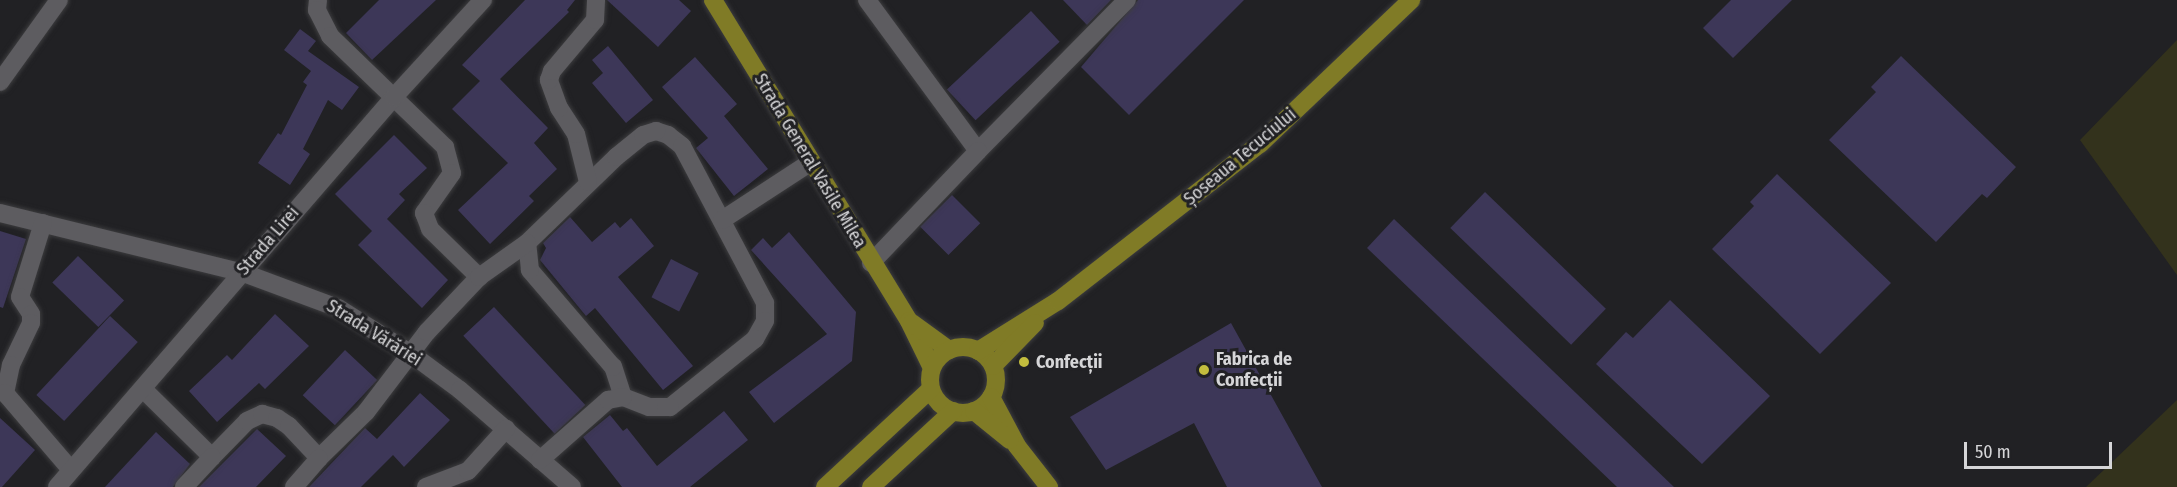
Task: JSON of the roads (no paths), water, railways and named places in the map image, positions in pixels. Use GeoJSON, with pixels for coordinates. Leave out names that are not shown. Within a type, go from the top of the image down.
{"type":"FeatureCollection","features":[{"type":"Feature","properties":{"kind":"main road","name":"Strada General Vasile Milea"},"geometry":{"type":"LineString","coordinates":[[713,0],[909,321],[932,368]]}},
{"type":"Feature","properties":{"kind":"main road","name":"Șoseaua Tecuciului"},"geometry":{"type":"LineString","coordinates":[[978,351],[1058,301],[1260,144],[1411,0]]}},
{"type":"Feature","properties":{"kind":"main road","name":"Șoseaua Tecuciului"},"geometry":{"type":"LineString","coordinates":[[993,366],[1058,301]]}},
{"type":"Feature","properties":{"kind":"main road","name":"Strada General Vasile Milea"},"geometry":{"type":"LineString","coordinates":[[909,321],[949,350]]}},
{"type":"Feature","properties":{"kind":"main road"},"geometry":{"type":"LineString","coordinates":[[974,411],[991,397],[996,376],[993,366],[978,351],[967,347],[949,350],[932,368],[931,389],[943,406],[952,411],[974,411],[1017,446]]}},
{"type":"Feature","properties":{"kind":"main road"},"geometry":{"type":"LineString","coordinates":[[825,487],[931,389]]}},
{"type":"Feature","properties":{"kind":"main road"},"geometry":{"type":"LineString","coordinates":[[991,397],[1017,446],[1049,487]]}},
{"type":"Feature","properties":{"kind":"main road"},"geometry":{"type":"LineString","coordinates":[[871,487],[952,411]]}},
{"type":"Feature","properties":{"kind":"street"},"geometry":{"type":"LineString","coordinates":[[0,82],[59,0]]}},
{"type":"Feature","properties":{"kind":"street"},"geometry":{"type":"LineString","coordinates":[[318,0],[317,10],[330,36],[445,147],[451,160],[452,173],[424,213],[430,229],[479,277]]}},
{"type":"Feature","properties":{"kind":"street","name":"Strada Lirei"},"geometry":{"type":"LineString","coordinates":[[57,487],[394,97],[483,0]]}},
{"type":"Feature","properties":{"kind":"street"},"geometry":{"type":"LineString","coordinates":[[588,182],[576,134],[555,100],[549,80],[552,71],[595,20],[596,0]]}},
{"type":"Feature","properties":{"kind":"street"},"geometry":{"type":"LineString","coordinates":[[867,0],[978,151]]}},
{"type":"Feature","properties":{"kind":"street"},"geometry":{"type":"LineString","coordinates":[[872,263],[1126,0]]}},
{"type":"Feature","properties":{"kind":"street"},"geometry":{"type":"LineString","coordinates":[[294,487],[318,458],[366,412],[410,353],[479,277],[527,243],[588,182],[643,135],[662,133],[682,147],[722,220],[765,303],[765,321],[755,339],[670,407],[649,407],[623,397],[608,400],[540,460]]}},
{"type":"Feature","properties":{"kind":"street"},"geometry":{"type":"LineString","coordinates":[[722,220],[811,162]]}},
{"type":"Feature","properties":{"kind":"street","name":"Strada Vărăriei"},"geometry":{"type":"LineString","coordinates":[[0,213],[241,272],[338,308],[410,353],[506,429],[572,487]]}},
{"type":"Feature","properties":{"kind":"street"},"geometry":{"type":"LineString","coordinates":[[43,223],[20,297],[31,314],[31,323],[11,365],[5,393],[71,470]]}},
{"type":"Feature","properties":{"kind":"street"},"geometry":{"type":"LineString","coordinates":[[527,243],[530,270],[613,367],[623,397]]}},
{"type":"Feature","properties":{"kind":"street"},"geometry":{"type":"LineString","coordinates":[[143,389],[212,457]]}},
{"type":"Feature","properties":{"kind":"street"},"geometry":{"type":"LineString","coordinates":[[184,487],[247,421],[262,414],[289,426],[318,458]]}},
{"type":"Feature","properties":{"kind":"street"},"geometry":{"type":"LineString","coordinates":[[426,487],[470,479],[506,429]]}},
{"type":"Feature","properties":{"kind":"place","name":"Confecții"},"geometry":{"type":"Point","coordinates":[1024,362]}},
{"type":"Feature","properties":{"kind":"place","name":"Fabrica de Confecții"},"geometry":{"type":"Point","coordinates":[1204,370]}}]}
